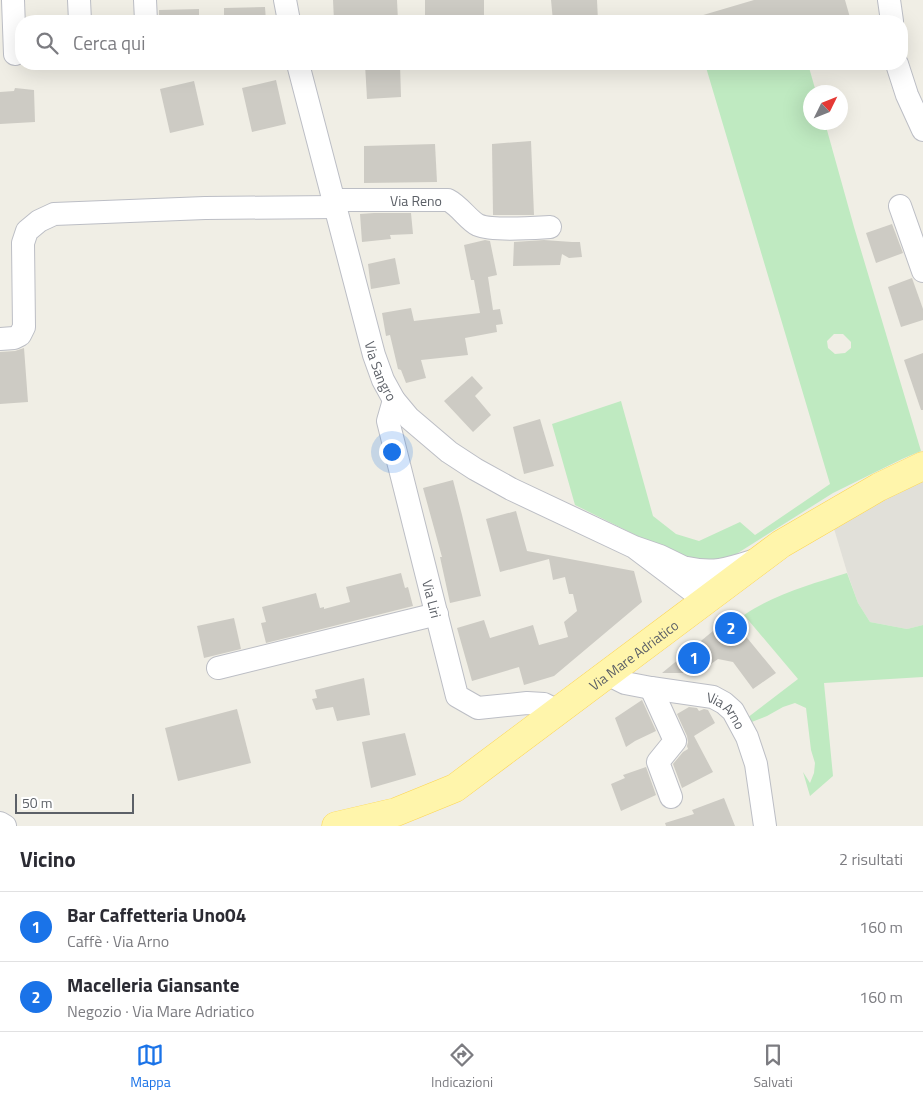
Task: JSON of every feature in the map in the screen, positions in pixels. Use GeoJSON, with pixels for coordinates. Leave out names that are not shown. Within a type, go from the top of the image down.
{"type":"FeatureCollection","features":[{"type":"Feature","properties":{"kind":"main road","name":"Via Mare Adriatico"},"geometry":{"type":"LineString","coordinates":[[336,826],[396,812],[454,788],[781,544],[844,506],[923,466]]}},
{"type":"Feature","properties":{"kind":"street"},"geometry":{"type":"LineString","coordinates":[[13,0],[15,54]]}},
{"type":"Feature","properties":{"kind":"street"},"geometry":{"type":"LineString","coordinates":[[79,0],[80,15]]}},
{"type":"Feature","properties":{"kind":"street"},"geometry":{"type":"LineString","coordinates":[[145,0],[146,15]]}},
{"type":"Feature","properties":{"kind":"street"},"geometry":{"type":"LineString","coordinates":[[284,0],[288,15]]}},
{"type":"Feature","properties":{"kind":"street"},"geometry":{"type":"LineString","coordinates":[[889,0],[891,15]]}},
{"type":"Feature","properties":{"kind":"street","name":"Via Sangro"},"geometry":{"type":"LineString","coordinates":[[300,70],[374,355],[383,380],[394,400],[409,418],[425,432],[475,470],[634,547],[660,556],[679,572],[701,576],[715,594]]}},
{"type":"Feature","properties":{"kind":"street"},"geometry":{"type":"LineString","coordinates":[[899,70],[907,95],[923,130]]}},
{"type":"Feature","properties":{"kind":"street","name":"Via Reno"},"geometry":{"type":"LineString","coordinates":[[0,339],[14,338],[20,335],[24,327],[23,242],[27,231],[39,221],[54,214],[448,200],[455,204],[477,225],[488,228],[550,228]]}},
{"type":"Feature","properties":{"kind":"street"},"geometry":{"type":"LineString","coordinates":[[900,206],[923,270]]}},
{"type":"Feature","properties":{"kind":"street","name":"Via Liri"},"geometry":{"type":"LineString","coordinates":[[394,400],[388,421],[457,696],[478,708],[526,703],[544,704],[558,711]]}},
{"type":"Feature","properties":{"kind":"street","name":"Via Sangro"},"geometry":{"type":"LineString","coordinates":[[679,572],[711,571],[730,568],[761,559]]}},
{"type":"Feature","properties":{"kind":"street"},"geometry":{"type":"LineString","coordinates":[[667,629],[677,606],[680,593],[678,586],[679,572]]}},
{"type":"Feature","properties":{"kind":"street"},"geometry":{"type":"LineString","coordinates":[[218,668],[437,614]]}},
{"type":"Feature","properties":{"kind":"street","name":"Via Arno"},"geometry":{"type":"LineString","coordinates":[[607,674],[624,683],[713,697],[724,703],[733,712],[747,736],[756,764],[765,826]]}},
{"type":"Feature","properties":{"kind":"street"},"geometry":{"type":"LineString","coordinates":[[651,688],[676,742],[658,762],[671,796]]}},
{"type":"Feature","properties":{"kind":"street"},"geometry":{"type":"LineString","coordinates":[[0,823],[5,826]]}},
{"type":"Feature","properties":{"kind":"shaded area"},"geometry":{"type":"Polygon","coordinates":[[[923,475],[923,625],[907,629],[870,622],[858,603],[832,522],[923,475]]]}},
{"type":"Feature","properties":{"kind":"green space"},"geometry":{"type":"Polygon","coordinates":[[[707,70],[810,70],[814,85],[803,85],[803,130],[827,130],[921,451],[833,493],[730,558],[704,562],[680,557],[575,505],[552,424],[621,401],[653,516],[676,534],[699,541],[740,522],[755,535],[830,484],[707,70]],[[834,334],[827,341],[828,348],[835,354],[845,353],[851,348],[851,342],[843,334],[834,334]]]}},
{"type":"Feature","properties":{"kind":"green space"},"geometry":{"type":"Polygon","coordinates":[[[847,573],[858,603],[870,622],[907,629],[923,625],[923,677],[824,683],[833,776],[810,796],[803,772],[810,783],[815,763],[811,750],[806,708],[795,703],[749,723],[747,718],[798,679],[744,615],[781,595],[847,573]]]}},
{"type":"Feature","properties":{"kind":"building"},"geometry":{"type":"Polygon","coordinates":[[[333,0],[397,0],[398,15],[334,15],[333,0]]]}},
{"type":"Feature","properties":{"kind":"building"},"geometry":{"type":"Polygon","coordinates":[[[425,0],[484,0],[484,15],[425,15],[425,0]]]}},
{"type":"Feature","properties":{"kind":"building"},"geometry":{"type":"Polygon","coordinates":[[[551,0],[597,0],[598,15],[552,15],[551,0]]]}},
{"type":"Feature","properties":{"kind":"building"},"geometry":{"type":"Polygon","coordinates":[[[754,0],[845,0],[849,15],[806,15],[703,15],[754,0]]]}},
{"type":"Feature","properties":{"kind":"building"},"geometry":{"type":"Polygon","coordinates":[[[265,7],[266,15],[224,15],[224,8],[265,7]]]}},
{"type":"Feature","properties":{"kind":"building"},"geometry":{"type":"Polygon","coordinates":[[[199,9],[199,15],[159,15],[159,10],[199,9]]]}},
{"type":"Feature","properties":{"kind":"building"},"geometry":{"type":"Polygon","coordinates":[[[365,70],[400,70],[401,97],[367,99],[365,70]]]}},
{"type":"Feature","properties":{"kind":"building"},"geometry":{"type":"Polygon","coordinates":[[[276,80],[286,124],[252,132],[242,88],[276,80]]]}},
{"type":"Feature","properties":{"kind":"building"},"geometry":{"type":"Polygon","coordinates":[[[194,81],[204,125],[170,133],[160,89],[194,81]]]}},
{"type":"Feature","properties":{"kind":"building"},"geometry":{"type":"Polygon","coordinates":[[[15,88],[34,90],[35,122],[0,124],[0,92],[14,91],[15,88]]]}},
{"type":"Feature","properties":{"kind":"building"},"geometry":{"type":"Polygon","coordinates":[[[531,141],[534,215],[493,215],[492,144],[531,141]]]}},
{"type":"Feature","properties":{"kind":"building"},"geometry":{"type":"Polygon","coordinates":[[[435,144],[437,182],[364,183],[364,146],[435,144]]]}},
{"type":"Feature","properties":{"kind":"building"},"geometry":{"type":"Polygon","coordinates":[[[411,213],[413,234],[390,235],[391,239],[362,242],[360,214],[411,213]]]}},
{"type":"Feature","properties":{"kind":"building"},"geometry":{"type":"Polygon","coordinates":[[[892,224],[903,253],[876,263],[866,233],[892,224]]]}},
{"type":"Feature","properties":{"kind":"building"},"geometry":{"type":"Polygon","coordinates":[[[485,240],[490,241],[497,275],[488,277],[493,310],[500,309],[503,324],[496,325],[497,332],[465,338],[468,355],[421,360],[426,378],[406,383],[401,370],[398,369],[390,335],[386,336],[382,313],[411,308],[414,321],[480,313],[474,280],[471,280],[464,245],[485,240]]]}},
{"type":"Feature","properties":{"kind":"building"},"geometry":{"type":"Polygon","coordinates":[[[544,240],[580,242],[582,257],[569,258],[562,254],[560,265],[513,266],[514,242],[544,240]]]}},
{"type":"Feature","properties":{"kind":"building"},"geometry":{"type":"Polygon","coordinates":[[[395,258],[400,284],[371,289],[368,264],[395,258]]]}},
{"type":"Feature","properties":{"kind":"building"},"geometry":{"type":"Polygon","coordinates":[[[912,278],[923,309],[923,320],[901,327],[888,287],[912,278]]]}},
{"type":"Feature","properties":{"kind":"building"},"geometry":{"type":"Polygon","coordinates":[[[24,348],[28,402],[0,404],[0,352],[24,348]]]}},
{"type":"Feature","properties":{"kind":"building"},"geometry":{"type":"Polygon","coordinates":[[[923,353],[923,410],[921,410],[904,360],[923,353]]]}},
{"type":"Feature","properties":{"kind":"building"},"geometry":{"type":"Polygon","coordinates":[[[472,376],[483,388],[475,396],[491,415],[473,432],[444,401],[472,376]]]}},
{"type":"Feature","properties":{"kind":"building"},"geometry":{"type":"Polygon","coordinates":[[[540,419],[554,466],[524,474],[513,427],[540,419]]]}},
{"type":"Feature","properties":{"kind":"building"},"geometry":{"type":"Polygon","coordinates":[[[453,480],[481,596],[450,603],[440,557],[442,557],[423,488],[453,480]]]}},
{"type":"Feature","properties":{"kind":"building"},"geometry":{"type":"Polygon","coordinates":[[[516,511],[527,551],[634,571],[642,602],[554,676],[524,685],[519,667],[472,681],[457,628],[484,620],[490,638],[533,625],[539,645],[568,637],[564,622],[577,611],[573,594],[569,594],[565,577],[553,580],[549,559],[500,572],[486,519],[516,511]]]}},
{"type":"Feature","properties":{"kind":"building"},"geometry":{"type":"Polygon","coordinates":[[[401,573],[405,588],[408,587],[413,606],[266,643],[261,623],[266,622],[262,607],[316,593],[320,608],[324,607],[324,609],[350,602],[346,587],[401,573]]]}},
{"type":"Feature","properties":{"kind":"building"},"geometry":{"type":"Polygon","coordinates":[[[730,617],[776,673],[753,689],[733,662],[718,659],[698,673],[662,673],[730,617]]]}},
{"type":"Feature","properties":{"kind":"building"},"geometry":{"type":"Polygon","coordinates":[[[234,618],[241,649],[204,658],[197,626],[234,618]]]}},
{"type":"Feature","properties":{"kind":"building"},"geometry":{"type":"Polygon","coordinates":[[[364,678],[370,715],[337,721],[333,707],[316,710],[312,699],[317,698],[315,690],[364,678]]]}},
{"type":"Feature","properties":{"kind":"building"},"geometry":{"type":"Polygon","coordinates":[[[642,700],[656,731],[626,747],[615,718],[642,700]]]}},
{"type":"Feature","properties":{"kind":"building"},"geometry":{"type":"Polygon","coordinates":[[[689,707],[697,708],[699,711],[708,710],[715,723],[694,736],[713,772],[682,788],[673,764],[688,749],[688,742],[677,714],[689,707]]]}},
{"type":"Feature","properties":{"kind":"building"},"geometry":{"type":"Polygon","coordinates":[[[237,709],[251,763],[178,781],[165,728],[237,709]]]}},
{"type":"Feature","properties":{"kind":"building"},"geometry":{"type":"Polygon","coordinates":[[[405,733],[416,775],[371,788],[362,742],[405,733]]]}},
{"type":"Feature","properties":{"kind":"building"},"geometry":{"type":"Polygon","coordinates":[[[646,767],[656,795],[621,811],[611,784],[625,778],[623,775],[646,767]]]}},
{"type":"Feature","properties":{"kind":"building"},"geometry":{"type":"Polygon","coordinates":[[[724,798],[735,826],[666,826],[665,823],[694,814],[692,810],[724,798]]]}},
{"type":"Feature","properties":{"kind":"place","name":"Macelleria Giansante"},"geometry":{"type":"Point","coordinates":[731,628]}},
{"type":"Feature","properties":{"kind":"place","name":"Bar Caffetteria Uno04"},"geometry":{"type":"Point","coordinates":[694,658]}}]}
